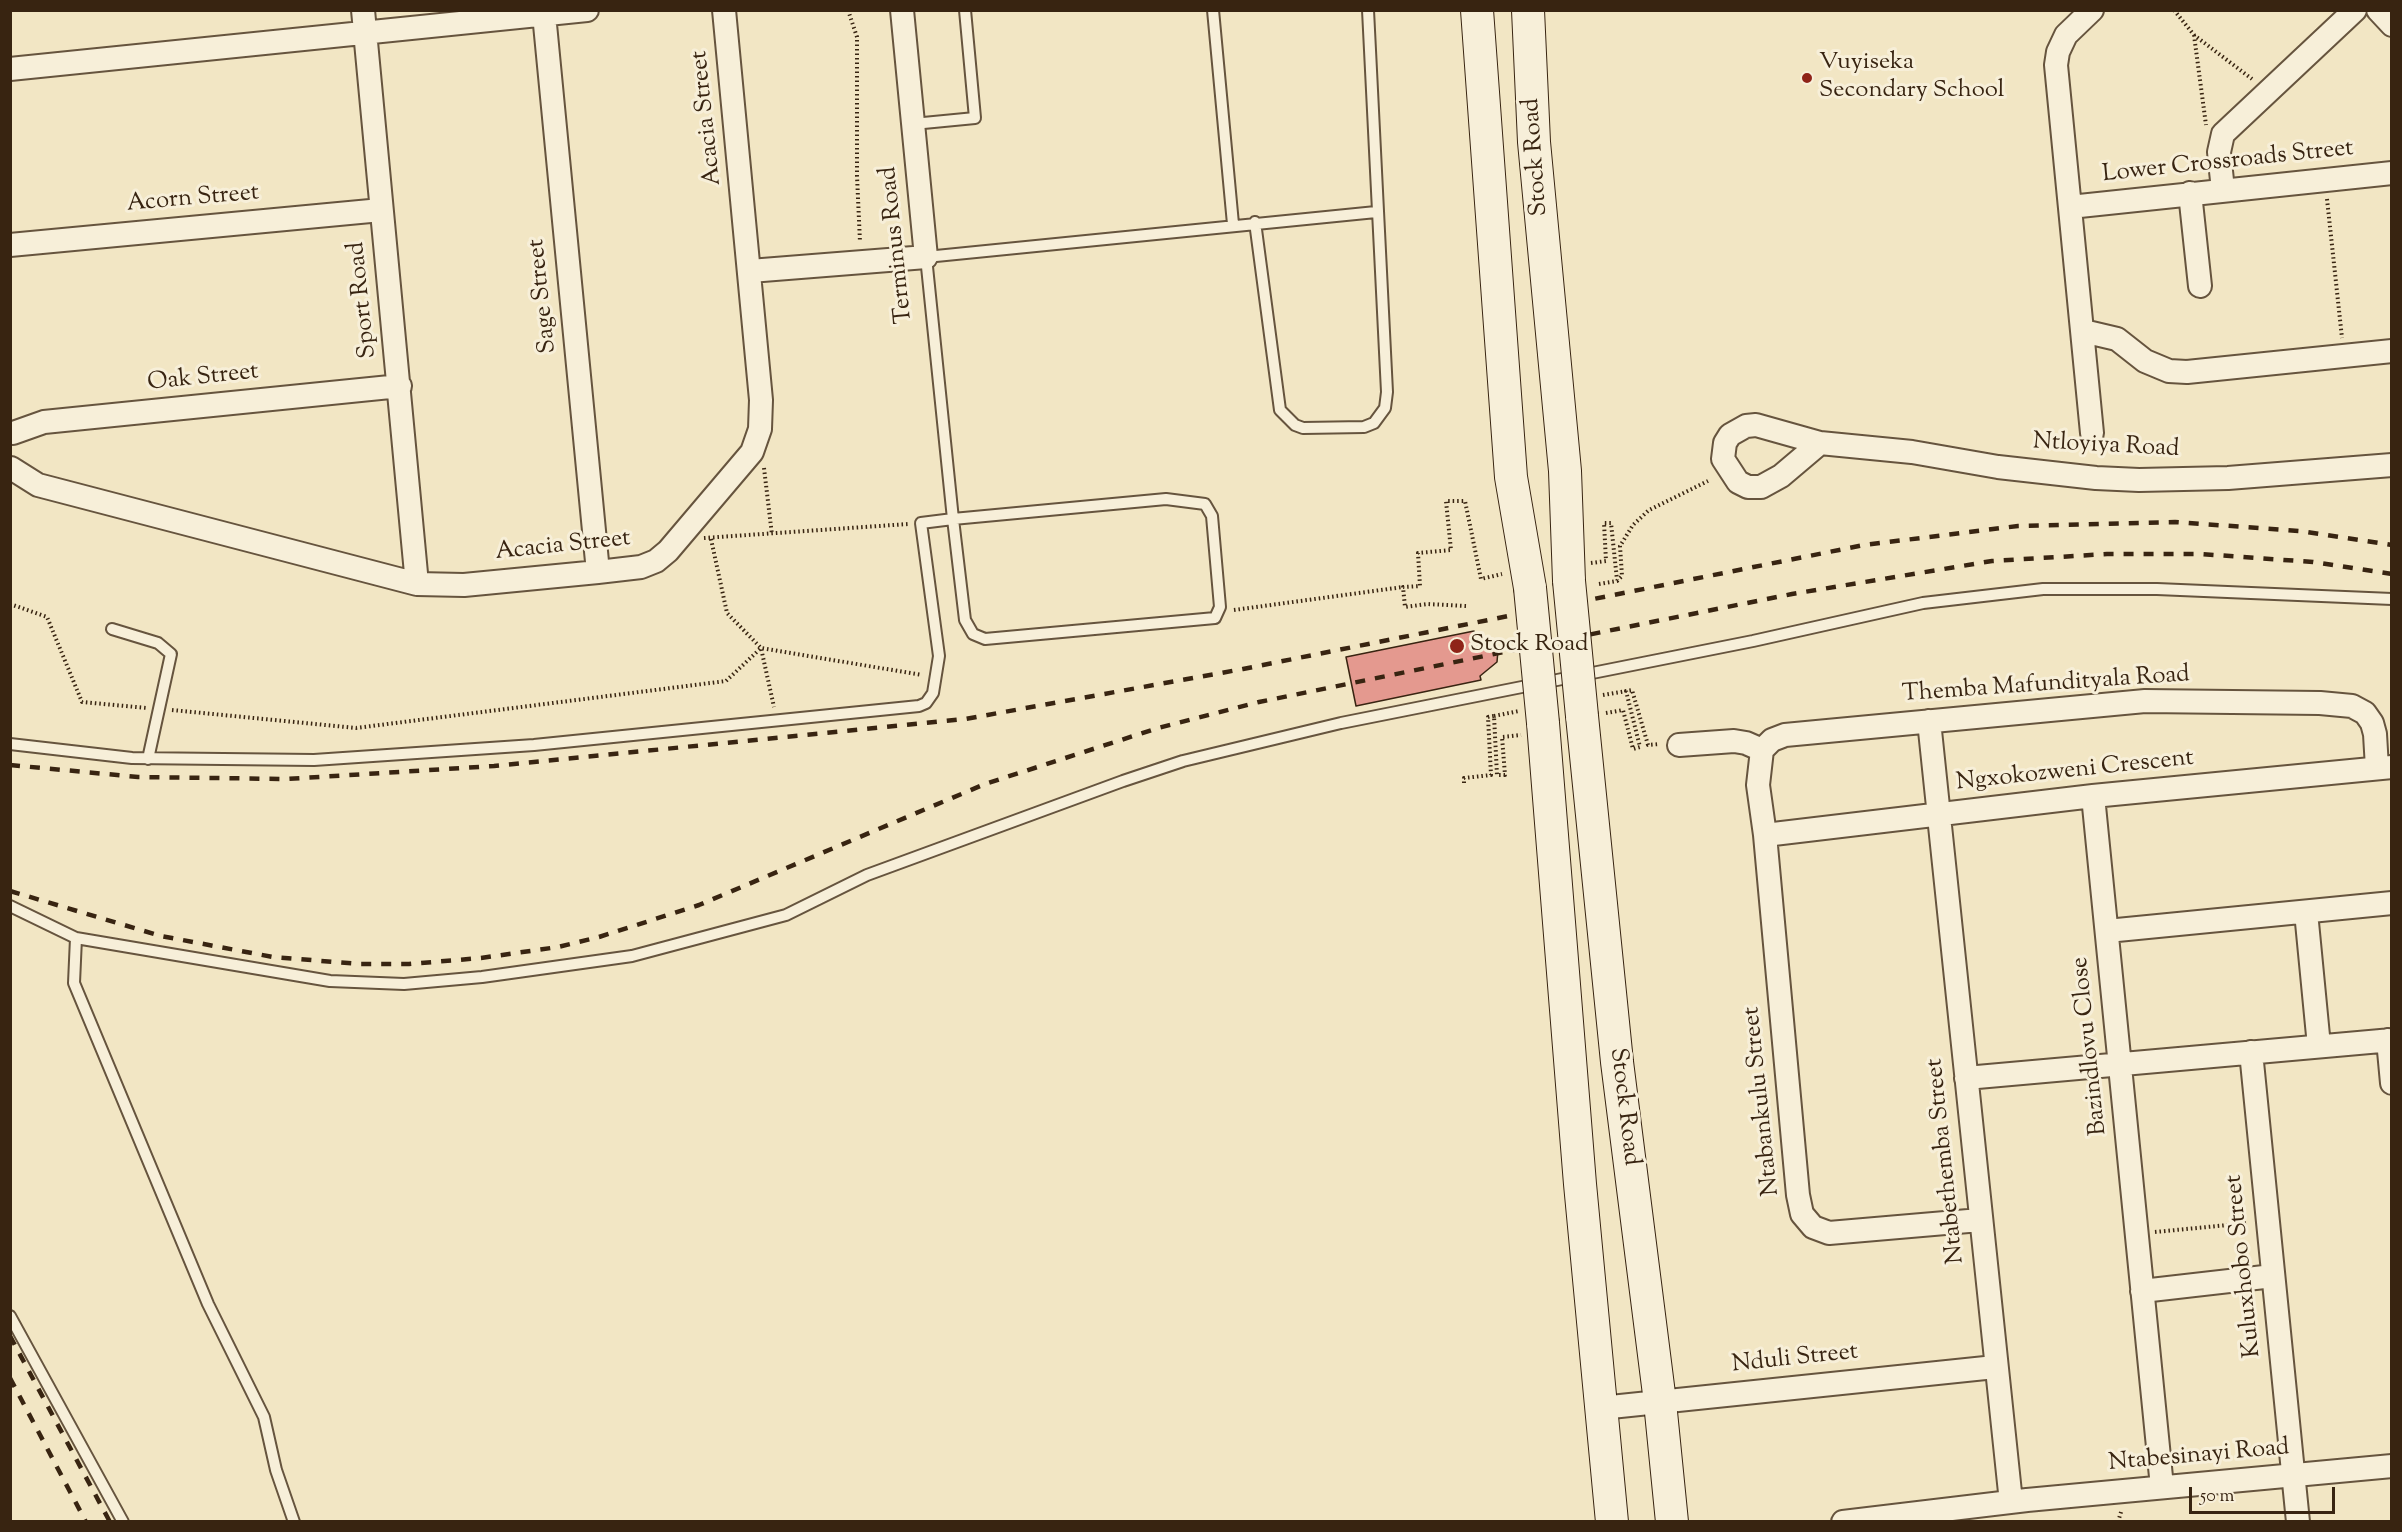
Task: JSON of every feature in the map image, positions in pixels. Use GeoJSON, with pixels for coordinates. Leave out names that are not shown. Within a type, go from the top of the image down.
{"type":"FeatureCollection","features":[{"type":"Feature","properties":{"kind":"main road","name":"Stock Road"},"geometry":{"type":"LineString","coordinates":[[1477,10],[1519,580],[1612,1521]]}},
{"type":"Feature","properties":{"kind":"main road","name":"Stock Road"},"geometry":{"type":"LineString","coordinates":[[1528,10],[1534,141],[1565,471],[1585,576],[1592,715],[1617,1062],[1660,1402],[1672,1521]]}},
{"type":"Feature","properties":{"kind":"street","name":"Sport Road"},"geometry":{"type":"LineString","coordinates":[[363,10],[417,584]]}},
{"type":"Feature","properties":{"kind":"street"},"geometry":{"type":"LineString","coordinates":[[10,69],[587,10]]}},
{"type":"Feature","properties":{"kind":"street","name":"Acacia Street"},"geometry":{"type":"LineString","coordinates":[[10,468],[38,485],[417,584],[464,585],[641,567],[668,551],[752,452],[760,429],[761,400],[750,271],[724,10]]}},
{"type":"Feature","properties":{"kind":"street","name":"Terminus Road"},"geometry":{"type":"LineString","coordinates":[[902,10],[926,257]]}},
{"type":"Feature","properties":{"kind":"street","name":"Lower Crossroads Street"},"geometry":{"type":"LineString","coordinates":[[2092,10],[2066,35],[2058,52],[2056,65],[2092,433]]}},
{"type":"Feature","properties":{"kind":"street"},"geometry":{"type":"LineString","coordinates":[[2223,190],[2219,142],[2229,126],[2355,10]]}},
{"type":"Feature","properties":{"kind":"street"},"geometry":{"type":"LineString","coordinates":[[2378,10],[2391,25]]}},
{"type":"Feature","properties":{"kind":"street","name":"Sage Street"},"geometry":{"type":"LineString","coordinates":[[544,14],[598,572]]}},
{"type":"Feature","properties":{"kind":"street","name":"Lower Crossroads Street"},"geometry":{"type":"LineString","coordinates":[[2070,207],[2391,173]]}},
{"type":"Feature","properties":{"kind":"street"},"geometry":{"type":"LineString","coordinates":[[2190,193],[2200,286]]}},
{"type":"Feature","properties":{"kind":"street","name":"Acorn Street"},"geometry":{"type":"LineString","coordinates":[[10,245],[381,210]]}},
{"type":"Feature","properties":{"kind":"street"},"geometry":{"type":"LineString","coordinates":[[750,271],[926,257]]}},
{"type":"Feature","properties":{"kind":"street"},"geometry":{"type":"LineString","coordinates":[[2083,331],[2117,339],[2145,361],[2169,371],[2187,372],[2391,351]]}},
{"type":"Feature","properties":{"kind":"street","name":"Oak Street"},"geometry":{"type":"LineString","coordinates":[[12,432],[44,422],[400,386]]}},
{"type":"Feature","properties":{"kind":"street"},"geometry":{"type":"LineString","coordinates":[[10,468],[15,451],[12,432]]}},
{"type":"Feature","properties":{"kind":"street","name":"Ntloyiya Road"},"geometry":{"type":"LineString","coordinates":[[1820,443],[1912,452],[1998,467],[2139,480],[2299,474],[2391,465]]}},
{"type":"Feature","properties":{"kind":"street","name":"Themba Mafundityala Road"},"geometry":{"type":"LineString","coordinates":[[1762,750],[1772,740],[1785,735],[2145,701],[2320,703],[2352,706],[2365,713],[2372,723],[2384,768]]}},
{"type":"Feature","properties":{"kind":"street","name":"Ntabethemba Street"},"geometry":{"type":"LineString","coordinates":[[1929,721],[1995,1367],[2011,1502]]}},
{"type":"Feature","properties":{"kind":"street"},"geometry":{"type":"LineString","coordinates":[[1669,744],[1734,741],[1762,750],[1758,785],[1765,835]]}},
{"type":"Feature","properties":{"kind":"street","name":"Ngxokozweni Crescent"},"geometry":{"type":"LineString","coordinates":[[1765,835],[2094,796],[2384,768]]}},
{"type":"Feature","properties":{"kind":"street","name":"Bazindlovu Close"},"geometry":{"type":"LineString","coordinates":[[2094,796],[2162,1487]]}},
{"type":"Feature","properties":{"kind":"street","name":"Ntabankulu Street"},"geometry":{"type":"LineString","coordinates":[[1765,835],[1798,1195],[1802,1214],[1813,1227],[1829,1233],[1980,1220]]}},
{"type":"Feature","properties":{"kind":"street"},"geometry":{"type":"LineString","coordinates":[[2107,931],[2391,903]]}},
{"type":"Feature","properties":{"kind":"street"},"geometry":{"type":"LineString","coordinates":[[2306,912],[2319,1046]]}},
{"type":"Feature","properties":{"kind":"street"},"geometry":{"type":"LineString","coordinates":[[1966,1078],[2390,1040],[2391,1083]]}},
{"type":"Feature","properties":{"kind":"street","name":"Kuluxhobo Street"},"geometry":{"type":"LineString","coordinates":[[2251,1052],[2298,1521]]}},
{"type":"Feature","properties":{"kind":"street"},"geometry":{"type":"LineString","coordinates":[[2142,1291],[2273,1276]]}},
{"type":"Feature","properties":{"kind":"street","name":"Nduli Street"},"geometry":{"type":"LineString","coordinates":[[1601,1408],[1995,1367]]}},
{"type":"Feature","properties":{"kind":"street","name":"Ntabesinayi Road"},"geometry":{"type":"LineString","coordinates":[[1843,1521],[2011,1502],[2391,1466]]}},
{"type":"Feature","properties":{"kind":"lane"},"geometry":{"type":"LineString","coordinates":[[913,124],[975,118],[965,10]]}},
{"type":"Feature","properties":{"kind":"lane"},"geometry":{"type":"LineString","coordinates":[[1214,10],[1233,224]]}},
{"type":"Feature","properties":{"kind":"lane"},"geometry":{"type":"LineString","coordinates":[[1255,222],[1280,410],[1295,425],[1303,429],[1364,427],[1374,423],[1387,400],[1376,212],[1368,10]]}},
{"type":"Feature","properties":{"kind":"lane"},"geometry":{"type":"LineString","coordinates":[[926,257],[1233,224],[1376,212]]}},
{"type":"Feature","properties":{"kind":"lane","name":"Terminus Road"},"geometry":{"type":"LineString","coordinates":[[926,257],[952,519]]}},
{"type":"Feature","properties":{"kind":"lane"},"geometry":{"type":"LineString","coordinates":[[10,744],[148,759],[314,760],[534,745],[919,706],[930,698],[939,657],[921,523],[952,519],[1166,499],[1205,504],[1212,516],[1220,611],[1215,618],[979,638],[973,634],[965,620],[952,519]]}},
{"type":"Feature","properties":{"kind":"lane"},"geometry":{"type":"LineString","coordinates":[[10,906],[76,938],[330,981],[404,984],[482,977],[632,956],[786,915],[867,875],[1123,781],[1184,761],[1341,723],[1753,641],[1923,603],[2043,589],[2157,589],[2391,599]]}},
{"type":"Feature","properties":{"kind":"lane"},"geometry":{"type":"LineString","coordinates":[[112,629],[159,643],[168,650],[170,658],[157,709],[148,759]]}},
{"type":"Feature","properties":{"kind":"lane"},"geometry":{"type":"LineString","coordinates":[[76,938],[74,983],[208,1304],[264,1417],[276,1470],[294,1521]]}},
{"type":"Feature","properties":{"kind":"lane"},"geometry":{"type":"LineString","coordinates":[[10,1316],[123,1521]]}},
{"type":"Feature","properties":{"kind":"path"},"geometry":{"type":"LineString","coordinates":[[848,10],[857,37],[857,176],[860,262]]}},
{"type":"Feature","properties":{"kind":"path"},"geometry":{"type":"LineString","coordinates":[[2174,10],[2194,35],[2242,70],[2266,92]]}},
{"type":"Feature","properties":{"kind":"path"},"geometry":{"type":"LineString","coordinates":[[2194,35],[2204,123],[2219,142]]}},
{"type":"Feature","properties":{"kind":"path"},"geometry":{"type":"LineString","coordinates":[[2324,180],[2344,356]]}},
{"type":"Feature","properties":{"kind":"path"},"geometry":{"type":"LineString","coordinates":[[760,429],[772,535]]}},
{"type":"Feature","properties":{"kind":"path"},"geometry":{"type":"LineString","coordinates":[[1585,576],[1617,581],[1623,576],[1620,546],[1633,525],[1648,510],[1708,481]]}},
{"type":"Feature","properties":{"kind":"path"},"geometry":{"type":"LineString","coordinates":[[1232,611],[1420,586],[1418,553],[1451,550],[1446,501],[1465,501],[1481,579],[1519,580]]}},
{"type":"Feature","properties":{"kind":"path"},"geometry":{"type":"LineString","coordinates":[[777,720],[761,648],[727,613],[711,539],[921,523]]}},
{"type":"Feature","properties":{"kind":"path"},"geometry":{"type":"LineString","coordinates":[[1585,576],[1606,561],[1604,523],[1611,523],[1617,581]]}},
{"type":"Feature","properties":{"kind":"path"},"geometry":{"type":"LineString","coordinates":[[1403,587],[1405,608],[1427,604],[1466,606]]}},
{"type":"Feature","properties":{"kind":"path"},"geometry":{"type":"LineString","coordinates":[[10,604],[46,617],[82,702],[356,728],[726,681],[761,648]]}},
{"type":"Feature","properties":{"kind":"path"},"geometry":{"type":"LineString","coordinates":[[761,648],[919,673],[934,685]]}},
{"type":"Feature","properties":{"kind":"path"},"geometry":{"type":"LineString","coordinates":[[1612,693],[1632,690],[1648,746],[1669,744]]}},
{"type":"Feature","properties":{"kind":"path"},"geometry":{"type":"LineString","coordinates":[[1592,715],[1623,710],[1634,749],[1641,747],[1626,691]]}},
{"type":"Feature","properties":{"kind":"path"},"geometry":{"type":"LineString","coordinates":[[1464,783],[1464,778],[1491,775],[1488,717],[1494,716],[1497,775],[1505,775],[1502,737],[1534,729]]}},
{"type":"Feature","properties":{"kind":"path"},"geometry":{"type":"LineString","coordinates":[[2137,1233],[2268,1221]]}},
{"type":"Feature","properties":{"kind":"building"},"geometry":{"type":"Polygon","coordinates":[[[1474,631],[1475,635],[1491,641],[1498,650],[1497,662],[1480,676],[1481,680],[1356,706],[1346,657],[1474,631]]]}},
{"type":"Feature","properties":{"kind":"railway"},"geometry":{"type":"LineString","coordinates":[[10,765],[138,777],[286,779],[494,766],[965,719],[1243,669],[1864,545],[2018,526],[2175,522],[2300,531],[2392,545]]}},
{"type":"Feature","properties":{"kind":"railway"},"geometry":{"type":"LineString","coordinates":[[10,891],[161,936],[273,957],[360,964],[409,964],[481,958],[558,947],[599,937],[699,905],[985,784],[1158,728],[1259,702],[1607,631],[1792,594],[1992,561],[2107,554],[2201,554],[2313,562],[2392,574]]}},
{"type":"Feature","properties":{"kind":"railway"},"geometry":{"type":"LineString","coordinates":[[10,1336],[110,1522]]}},
{"type":"Feature","properties":{"kind":"railway"},"geometry":{"type":"LineString","coordinates":[[10,1378],[86,1522]]}},
{"type":"Feature","properties":{"kind":"place","name":"Vuyiseka Secondary School"},"geometry":{"type":"Point","coordinates":[1807,78]}},
{"type":"Feature","properties":{"kind":"place","name":"Stock Road"},"geometry":{"type":"Point","coordinates":[1457,646]}}]}
